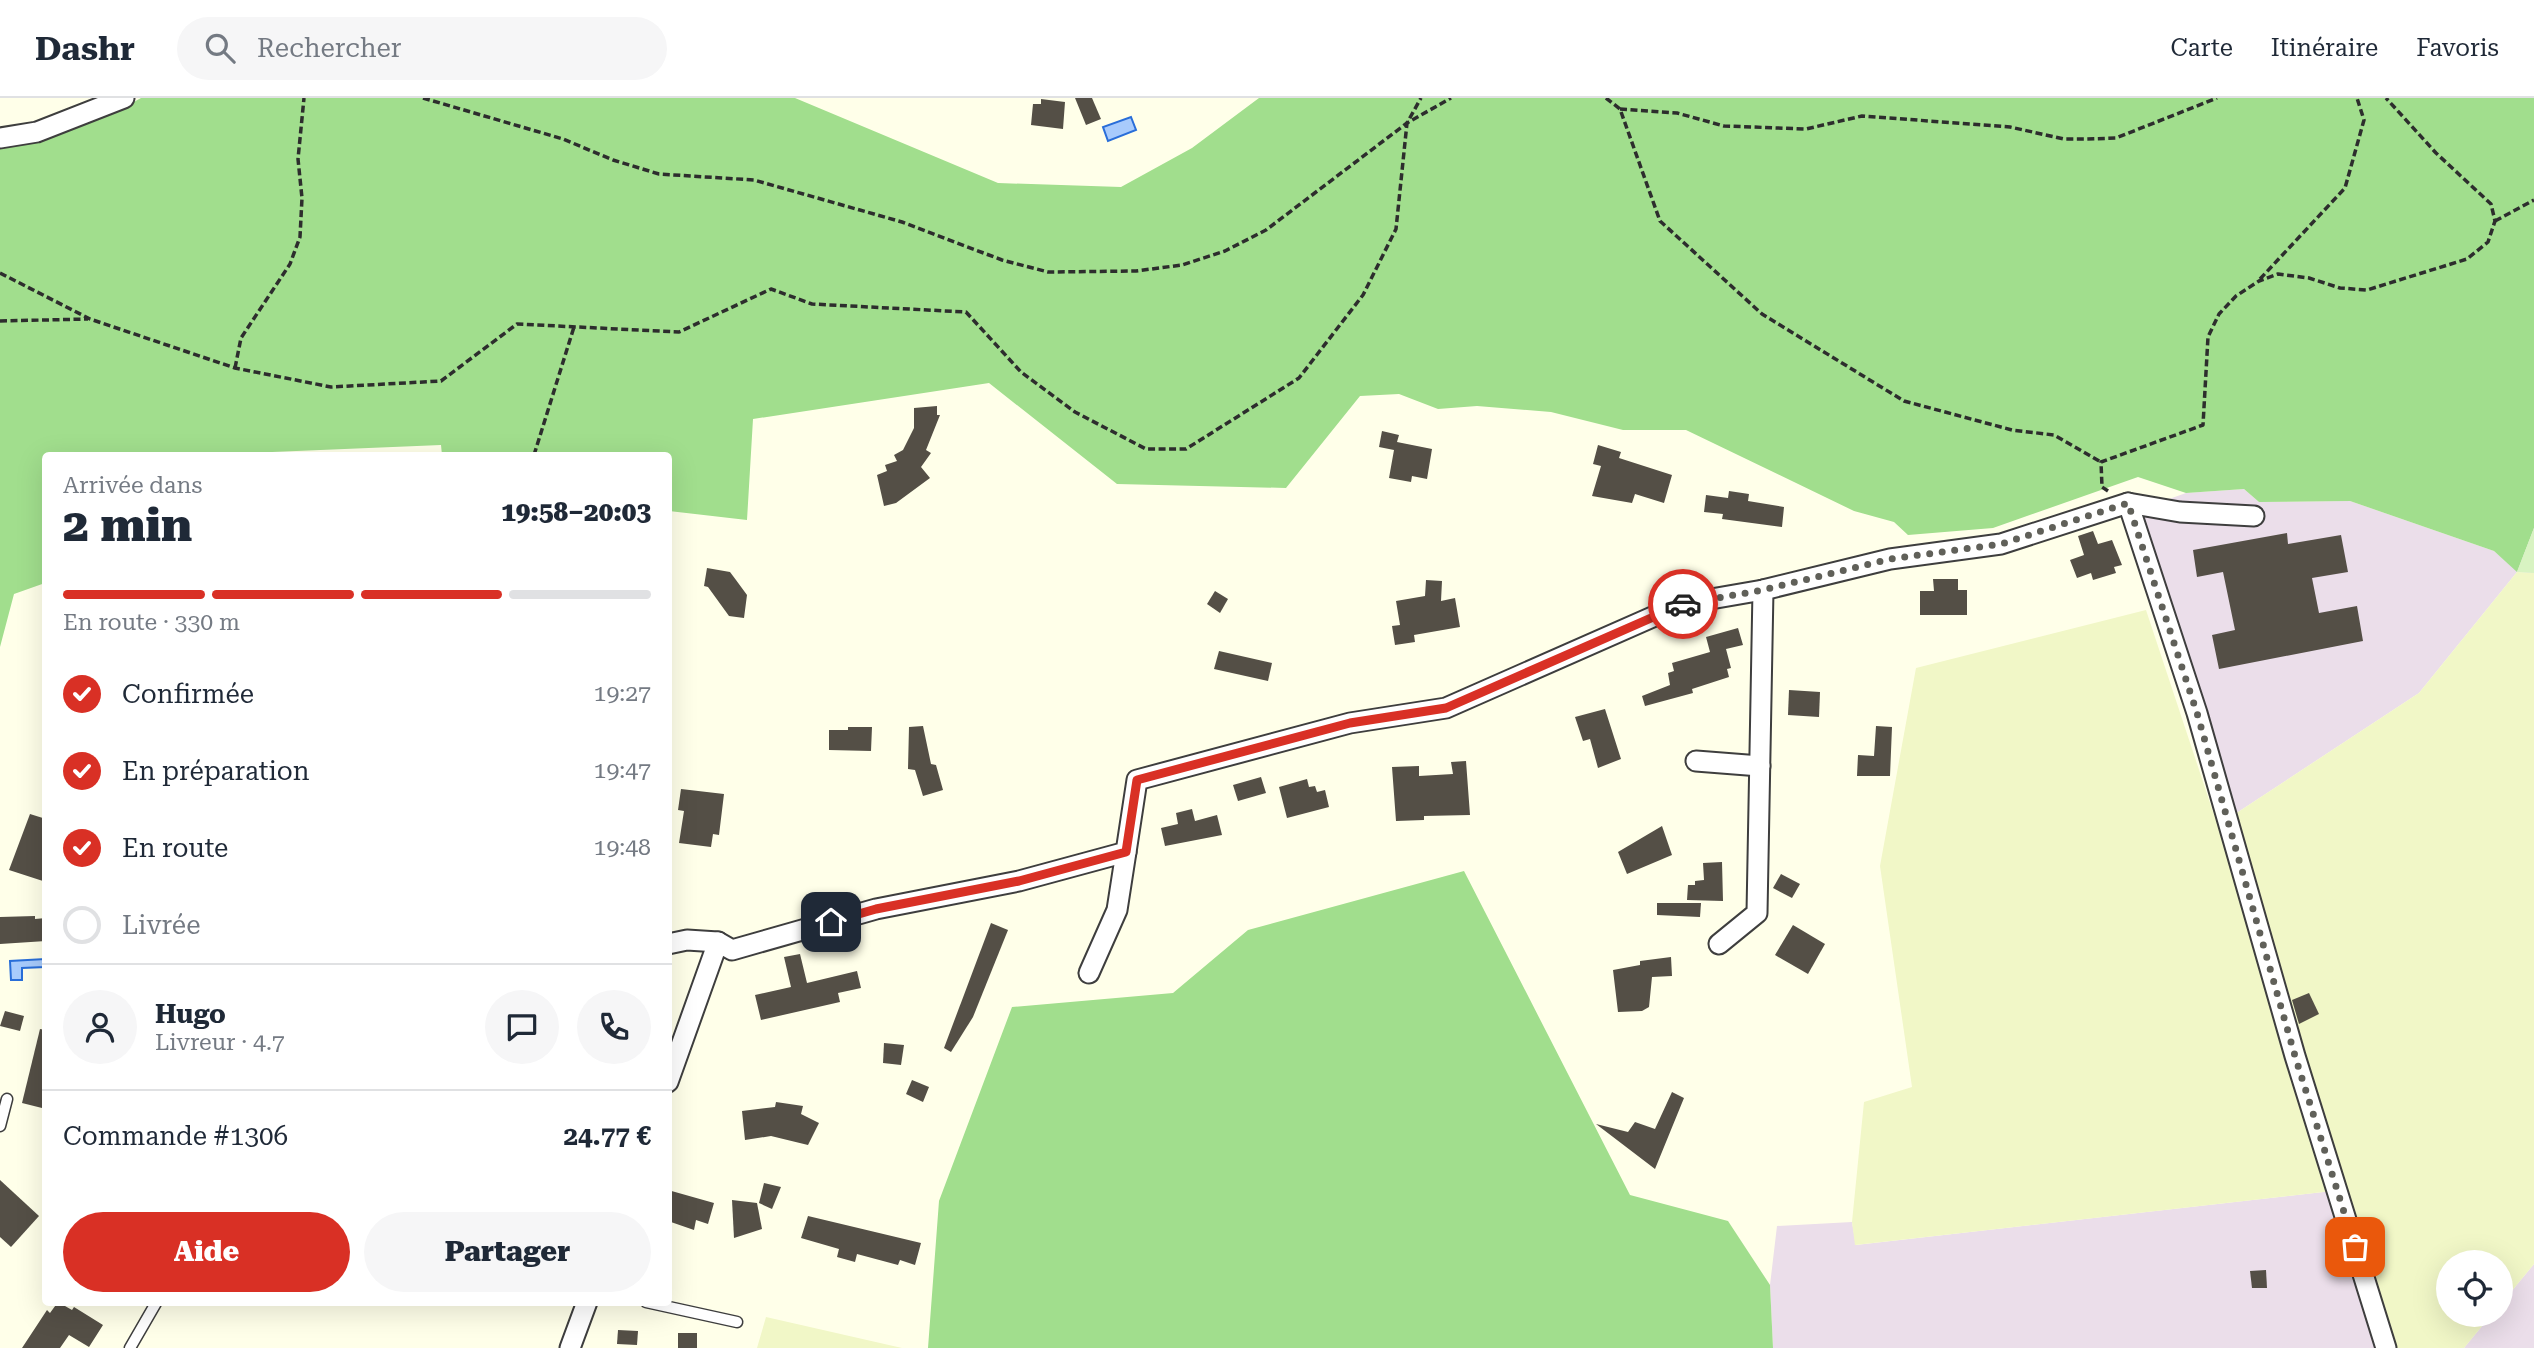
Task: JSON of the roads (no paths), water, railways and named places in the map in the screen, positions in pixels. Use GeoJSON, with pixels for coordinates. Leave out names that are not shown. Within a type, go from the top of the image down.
{"type":"FeatureCollection","features":[{"type":"Feature","properties":{"kind":"street"},"geometry":{"type":"LineString","coordinates":[[0,138],[37,132],[124,98]]}},
{"type":"Feature","properties":{"kind":"street"},"geometry":{"type":"LineString","coordinates":[[2128,503],[2197,713],[2295,1056],[2386,1348]]}},
{"type":"Feature","properties":{"kind":"street"},"geometry":{"type":"LineString","coordinates":[[1089,973],[1117,910],[1137,780],[1350,723],[1446,708],[1682,604],[1763,590],[1890,559],[2001,544],[2128,503],[2180,512],[2254,516]]}},
{"type":"Feature","properties":{"kind":"street"},"geometry":{"type":"LineString","coordinates":[[1719,944],[1757,913],[1763,590]]}},
{"type":"Feature","properties":{"kind":"street"},"geometry":{"type":"LineString","coordinates":[[1696,761],[1760,766]]}},
{"type":"Feature","properties":{"kind":"street"},"geometry":{"type":"LineString","coordinates":[[672,943],[687,940],[719,942],[732,950],[876,909],[1019,881],[1126,852]]}},
{"type":"Feature","properties":{"kind":"street"},"geometry":{"type":"LineString","coordinates":[[672,1072],[719,942]]}},
{"type":"Feature","properties":{"kind":"street"},"geometry":{"type":"LineString","coordinates":[[570,1348],[586,1306]]}},
{"type":"Feature","properties":{"kind":"lane"},"geometry":{"type":"LineString","coordinates":[[0,1126],[7,1099]]}},
{"type":"Feature","properties":{"kind":"lane"},"geometry":{"type":"LineString","coordinates":[[130,1348],[154,1306]]}},
{"type":"Feature","properties":{"kind":"lane"},"geometry":{"type":"LineString","coordinates":[[664,1306],[737,1322]]}},
{"type":"Feature","properties":{"kind":"water"},"geometry":{"type":"Polygon","coordinates":[[[1131,117],[1136,130],[1108,141],[1103,127],[1131,117]]]}},
{"type":"Feature","properties":{"kind":"water"},"geometry":{"type":"Polygon","coordinates":[[[42,959],[42,967],[22,968],[22,980],[11,980],[10,961],[42,959]]]}}]}
